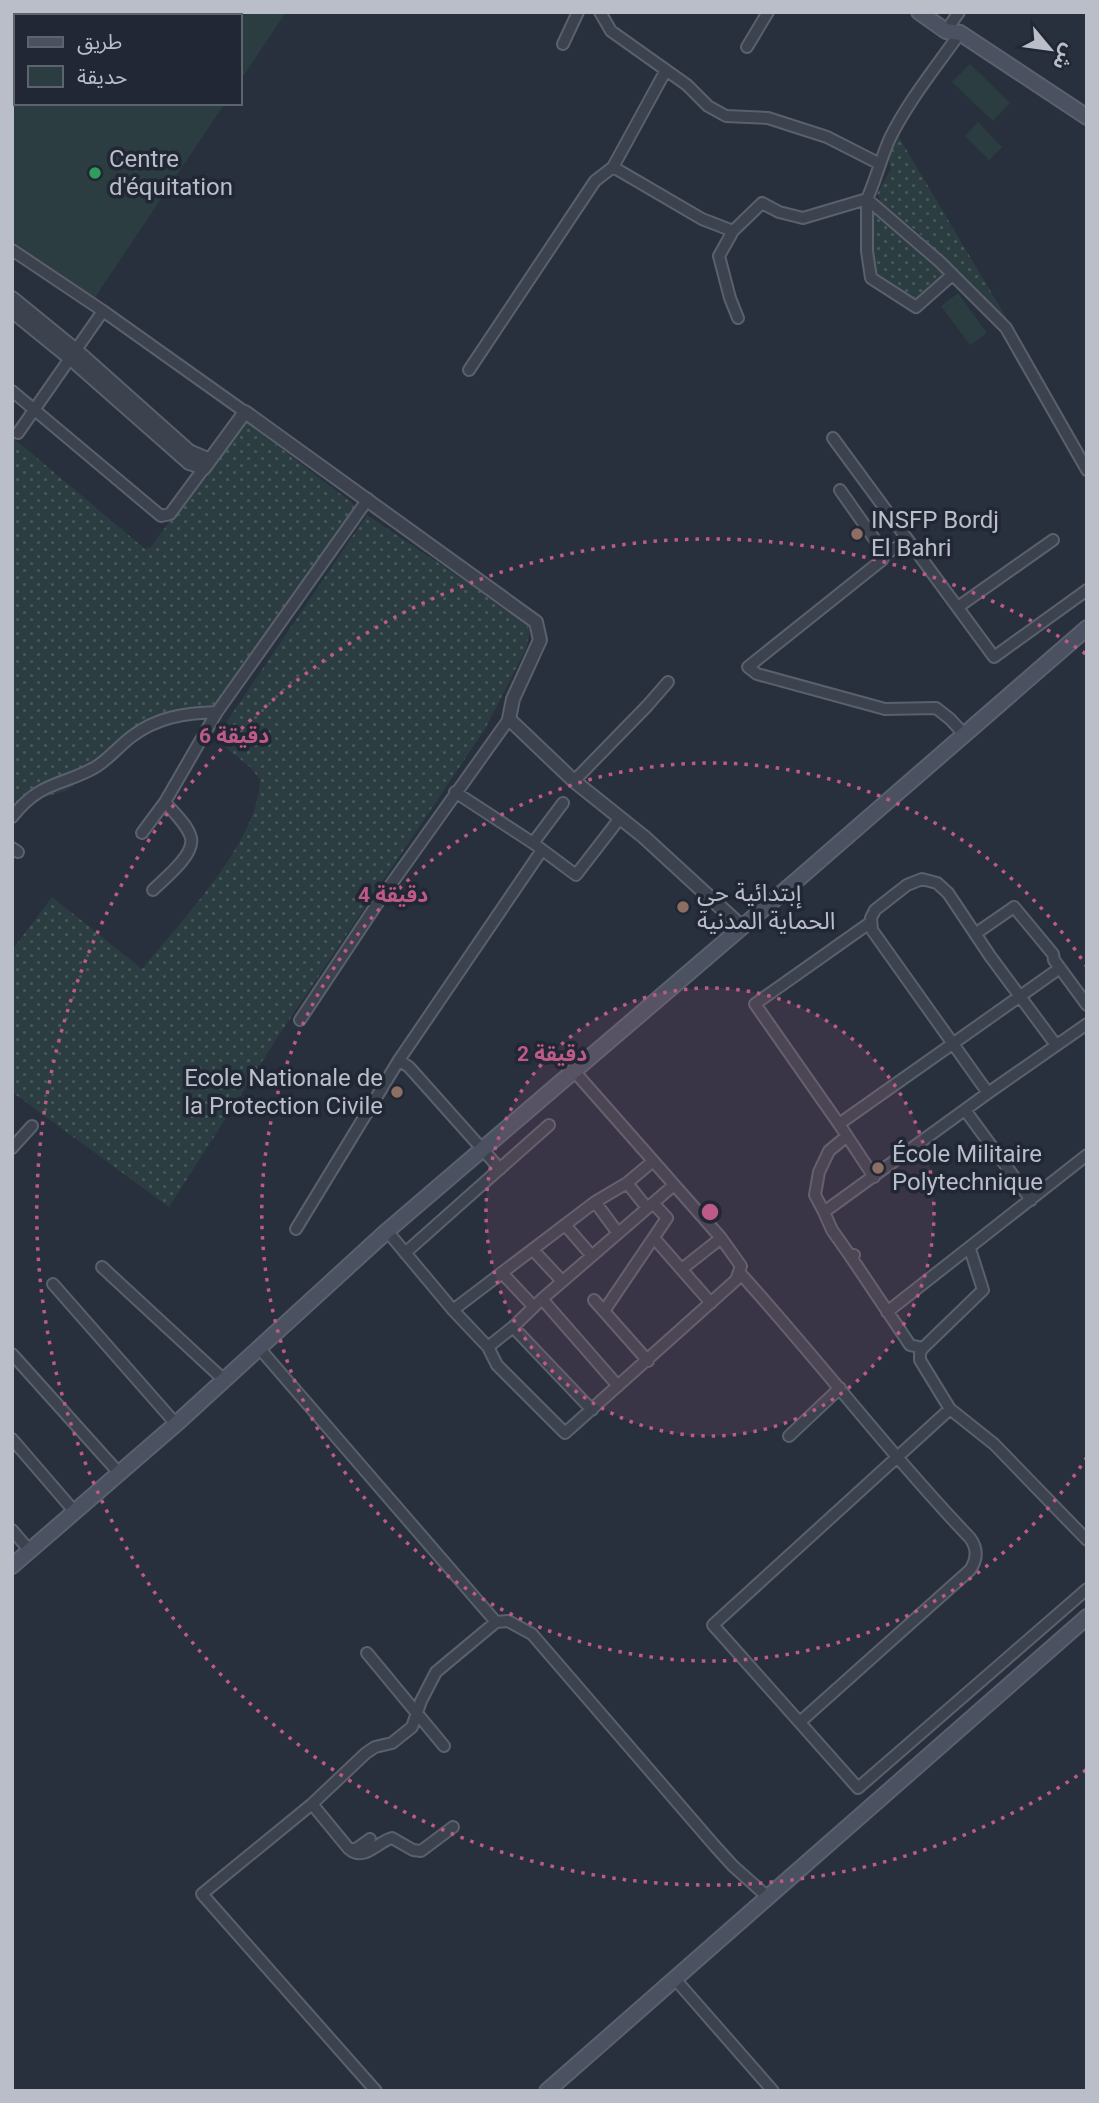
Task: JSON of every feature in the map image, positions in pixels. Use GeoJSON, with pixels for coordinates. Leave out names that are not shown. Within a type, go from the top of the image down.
{"type":"FeatureCollection","features":[{"type":"Feature","properties":{"kind":"main road"},"geometry":{"type":"LineString","coordinates":[[919,12],[1087,117]]}},
{"type":"Feature","properties":{"kind":"main road"},"geometry":{"type":"LineString","coordinates":[[12,1566],[260,1349],[387,1231],[1087,628]]}},
{"type":"Feature","properties":{"kind":"main road"},"geometry":{"type":"LineString","coordinates":[[547,2091],[1087,1617]]}},
{"type":"Feature","properties":{"kind":"street"},"geometry":{"type":"LineString","coordinates":[[563,44],[578,12]]}},
{"type":"Feature","properties":{"kind":"street"},"geometry":{"type":"LineString","coordinates":[[600,12],[611,31],[687,85],[708,106],[726,116],[768,118],[827,137],[880,164]]}},
{"type":"Feature","properties":{"kind":"street"},"geometry":{"type":"LineString","coordinates":[[747,47],[768,12]]}},
{"type":"Feature","properties":{"kind":"street"},"geometry":{"type":"LineString","coordinates":[[951,276],[916,307],[871,278],[867,251],[867,199],[902,116],[953,32],[959,12]]}},
{"type":"Feature","properties":{"kind":"street"},"geometry":{"type":"LineString","coordinates":[[469,370],[595,181],[613,167],[666,70]]}},
{"type":"Feature","properties":{"kind":"street"},"geometry":{"type":"LineString","coordinates":[[613,167],[702,219],[733,230]]}},
{"type":"Feature","properties":{"kind":"street"},"geometry":{"type":"LineString","coordinates":[[738,318],[719,256],[733,230],[762,204],[803,218],[867,199]]}},
{"type":"Feature","properties":{"kind":"street"},"geometry":{"type":"LineString","coordinates":[[867,199],[940,262],[951,276],[1006,328],[1087,470]]}},
{"type":"Feature","properties":{"kind":"street"},"geometry":{"type":"LineString","coordinates":[[12,250],[103,311],[368,499],[536,622],[540,640],[513,699],[509,719],[455,792],[300,1020]]}},
{"type":"Feature","properties":{"kind":"street"},"geometry":{"type":"LineString","coordinates":[[12,298],[74,355],[207,464]]}},
{"type":"Feature","properties":{"kind":"street"},"geometry":{"type":"LineString","coordinates":[[12,311],[74,355]]}},
{"type":"Feature","properties":{"kind":"street"},"geometry":{"type":"LineString","coordinates":[[18,433],[103,311]]}},
{"type":"Feature","properties":{"kind":"street"},"geometry":{"type":"LineString","coordinates":[[12,391],[161,516],[170,514],[244,412]]}},
{"type":"Feature","properties":{"kind":"street"},"geometry":{"type":"LineString","coordinates":[[833,438],[994,657],[1087,590]]}},
{"type":"Feature","properties":{"kind":"street"},"geometry":{"type":"LineString","coordinates":[[840,490],[885,554]]}},
{"type":"Feature","properties":{"kind":"street"},"geometry":{"type":"LineString","coordinates":[[142,833],[165,802],[217,712],[368,499]]}},
{"type":"Feature","properties":{"kind":"street"},"geometry":{"type":"LineString","coordinates":[[958,607],[1053,540]]}},
{"type":"Feature","properties":{"kind":"street"},"geometry":{"type":"LineString","coordinates":[[908,541],[885,554],[838,595],[748,664],[749,669],[757,674],[885,709],[936,708],[964,734]]}},
{"type":"Feature","properties":{"kind":"street"},"geometry":{"type":"LineString","coordinates":[[574,781],[668,682]]}},
{"type":"Feature","properties":{"kind":"street"},"geometry":{"type":"LineString","coordinates":[[12,817],[25,801],[40,789],[94,768],[131,737],[160,720],[183,713],[217,712]]}},
{"type":"Feature","properties":{"kind":"street"},"geometry":{"type":"LineString","coordinates":[[509,719],[574,781],[645,837],[743,927]]}},
{"type":"Feature","properties":{"kind":"street"},"geometry":{"type":"LineString","coordinates":[[455,792],[538,847],[576,876],[620,818]]}},
{"type":"Feature","properties":{"kind":"street"},"geometry":{"type":"LineString","coordinates":[[153,890],[186,856],[191,844],[191,836],[165,802]]}},
{"type":"Feature","properties":{"kind":"street"},"geometry":{"type":"LineString","coordinates":[[296,1229],[399,1060],[538,847],[563,803]]}},
{"type":"Feature","properties":{"kind":"street"},"geometry":{"type":"LineString","coordinates":[[874,1177],[755,1004],[871,922],[878,907],[907,885],[914,881],[930,880],[943,887],[1056,1045]]}},
{"type":"Feature","properties":{"kind":"street"},"geometry":{"type":"LineString","coordinates":[[975,934],[1016,906],[1087,1004]]}},
{"type":"Feature","properties":{"kind":"street"},"geometry":{"type":"LineString","coordinates":[[871,922],[875,937],[988,1093]]}},
{"type":"Feature","properties":{"kind":"street"},"geometry":{"type":"LineString","coordinates":[[839,1124],[1059,968]]}},
{"type":"Feature","properties":{"kind":"street"},"geometry":{"type":"LineString","coordinates":[[824,1212],[1087,1024]]}},
{"type":"Feature","properties":{"kind":"street"},"geometry":{"type":"LineString","coordinates":[[399,1060],[409,1067],[500,1169]]}},
{"type":"Feature","properties":{"kind":"street"},"geometry":{"type":"LineString","coordinates":[[387,1231],[453,1310],[488,1347],[497,1365],[565,1433],[592,1410],[736,1280],[741,1266],[721,1238],[574,1071]]}},
{"type":"Feature","properties":{"kind":"street"},"geometry":{"type":"LineString","coordinates":[[965,1110],[1031,1200]]}},
{"type":"Feature","properties":{"kind":"street"},"geometry":{"type":"LineString","coordinates":[[405,1254],[549,1125]]}},
{"type":"Feature","properties":{"kind":"street"},"geometry":{"type":"LineString","coordinates":[[12,1148],[32,1126]]}},
{"type":"Feature","properties":{"kind":"street"},"geometry":{"type":"LineString","coordinates":[[847,1136],[829,1151],[818,1172],[815,1195],[832,1230],[853,1255],[910,1345],[923,1348]]}},
{"type":"Feature","properties":{"kind":"street"},"geometry":{"type":"LineString","coordinates":[[887,1312],[1087,1155]]}},
{"type":"Feature","properties":{"kind":"street"},"geometry":{"type":"LineString","coordinates":[[453,1310],[652,1162]]}},
{"type":"Feature","properties":{"kind":"street"},"geometry":{"type":"LineString","coordinates":[[604,1311],[667,1217],[650,1206],[627,1183]]}},
{"type":"Feature","properties":{"kind":"street"},"geometry":{"type":"LineString","coordinates":[[488,1347],[674,1185]]}},
{"type":"Feature","properties":{"kind":"street"},"geometry":{"type":"LineString","coordinates":[[595,1202],[618,1233]]}},
{"type":"Feature","properties":{"kind":"street"},"geometry":{"type":"LineString","coordinates":[[565,1225],[592,1255]]}},
{"type":"Feature","properties":{"kind":"street"},"geometry":{"type":"LineString","coordinates":[[654,1238],[711,1303]]}},
{"type":"Feature","properties":{"kind":"street"},"geometry":{"type":"LineString","coordinates":[[682,1269],[721,1238]]}},
{"type":"Feature","properties":{"kind":"street"},"geometry":{"type":"LineString","coordinates":[[970,1249],[983,1290],[923,1348],[920,1360],[950,1409],[994,1444],[1087,1540]]}},
{"type":"Feature","properties":{"kind":"street"},"geometry":{"type":"LineString","coordinates":[[533,1250],[562,1281]]}},
{"type":"Feature","properties":{"kind":"street"},"geometry":{"type":"LineString","coordinates":[[102,1267],[223,1379]]}},
{"type":"Feature","properties":{"kind":"street"},"geometry":{"type":"LineString","coordinates":[[739,1272],[975,1547],[975,1562],[966,1574],[800,1722]]}},
{"type":"Feature","properties":{"kind":"street"},"geometry":{"type":"LineString","coordinates":[[502,1273],[538,1303],[618,1386]]}},
{"type":"Feature","properties":{"kind":"street"},"geometry":{"type":"LineString","coordinates":[[53,1284],[176,1424]]}},
{"type":"Feature","properties":{"kind":"street"},"geometry":{"type":"LineString","coordinates":[[594,1300],[648,1360]]}},
{"type":"Feature","properties":{"kind":"street"},"geometry":{"type":"LineString","coordinates":[[513,1327],[592,1410]]}},
{"type":"Feature","properties":{"kind":"street"},"geometry":{"type":"LineString","coordinates":[[260,1349],[496,1622]]}},
{"type":"Feature","properties":{"kind":"street"},"geometry":{"type":"LineString","coordinates":[[12,1354],[119,1473]]}},
{"type":"Feature","properties":{"kind":"street"},"geometry":{"type":"LineString","coordinates":[[789,1436],[841,1388]]}},
{"type":"Feature","properties":{"kind":"street"},"geometry":{"type":"LineString","coordinates":[[950,1409],[713,1625],[858,1788],[1087,1589]]}},
{"type":"Feature","properties":{"kind":"street"},"geometry":{"type":"LineString","coordinates":[[12,1439],[74,1511]]}},
{"type":"Feature","properties":{"kind":"street"},"geometry":{"type":"LineString","coordinates":[[12,1530],[30,1551]]}},
{"type":"Feature","properties":{"kind":"street"},"geometry":{"type":"LineString","coordinates":[[376,2091],[202,1894],[312,1804],[366,1753],[375,1747],[396,1741],[412,1727],[421,1701],[436,1672],[496,1622],[508,1620],[533,1634],[723,1856],[769,1898]]}},
{"type":"Feature","properties":{"kind":"street"},"geometry":{"type":"LineString","coordinates":[[367,1653],[444,1746]]}},
{"type":"Feature","properties":{"kind":"street"},"geometry":{"type":"LineString","coordinates":[[312,1804],[349,1849],[357,1854],[363,1854],[392,1838],[413,1850],[421,1851],[453,1827]]}},
{"type":"Feature","properties":{"kind":"street"},"geometry":{"type":"LineString","coordinates":[[349,1849],[356,1849],[370,1839]]}},
{"type":"Feature","properties":{"kind":"street"},"geometry":{"type":"LineString","coordinates":[[676,1979],[773,2091]]}},
{"type":"Feature","properties":{"kind":"green space","name":"Centre d'équitation"},"geometry":{"type":"Polygon","coordinates":[[[12,12],[286,12],[242,78],[242,14],[14,14],[14,105],[224,105],[92,302],[12,244],[12,12]]]}},
{"type":"Feature","properties":{"kind":"green space"},"geometry":{"type":"Polygon","coordinates":[[[970,64],[1010,103],[993,121],[952,82],[970,64]]]}},
{"type":"Feature","properties":{"kind":"green space"},"geometry":{"type":"Polygon","coordinates":[[[978,122],[1002,147],[989,160],[965,136],[978,122]]]}},
{"type":"Feature","properties":{"kind":"green space"},"geometry":{"type":"Polygon","coordinates":[[[897,134],[1007,319],[1005,321],[922,236],[881,202],[877,194],[891,169],[889,155],[897,134]]]}},
{"type":"Feature","properties":{"kind":"green space"},"geometry":{"type":"Polygon","coordinates":[[[872,212],[944,275],[917,298],[898,291],[877,275],[874,269],[869,213],[872,212]]]}},
{"type":"Feature","properties":{"kind":"green space"},"geometry":{"type":"Polygon","coordinates":[[[958,293],[987,333],[970,345],[941,306],[958,293]]]}},
{"type":"Feature","properties":{"kind":"green space"},"geometry":{"type":"Polygon","coordinates":[[[244,420],[356,506],[215,709],[180,710],[66,791],[37,799],[12,819],[12,437],[145,549],[151,547],[244,420]]]}},
{"type":"Feature","properties":{"kind":"green space"},"geometry":{"type":"Polygon","coordinates":[[[367,515],[526,622],[530,631],[526,649],[485,729],[281,1032],[169,1207],[12,1092],[12,950],[52,897],[142,969],[196,904],[233,854],[247,828],[256,803],[260,779],[249,766],[215,739],[367,515]]]}},
{"type":"Feature","properties":{"kind":"place","name":"Centre d'équitation"},"geometry":{"type":"Point","coordinates":[95,173]}},
{"type":"Feature","properties":{"kind":"place","name":"INSFP Bordj El Bahri"},"geometry":{"type":"Point","coordinates":[857,534]}},
{"type":"Feature","properties":{"kind":"place","name":"إبتدائية حي الحماية المدنية"},"geometry":{"type":"Point","coordinates":[683,907]}},
{"type":"Feature","properties":{"kind":"place","name":"Ecole Nationale de la Protection Civile"},"geometry":{"type":"Point","coordinates":[397,1092]}},
{"type":"Feature","properties":{"kind":"place","name":"École Militaire Polytechnique"},"geometry":{"type":"Point","coordinates":[878,1168]}}]}
